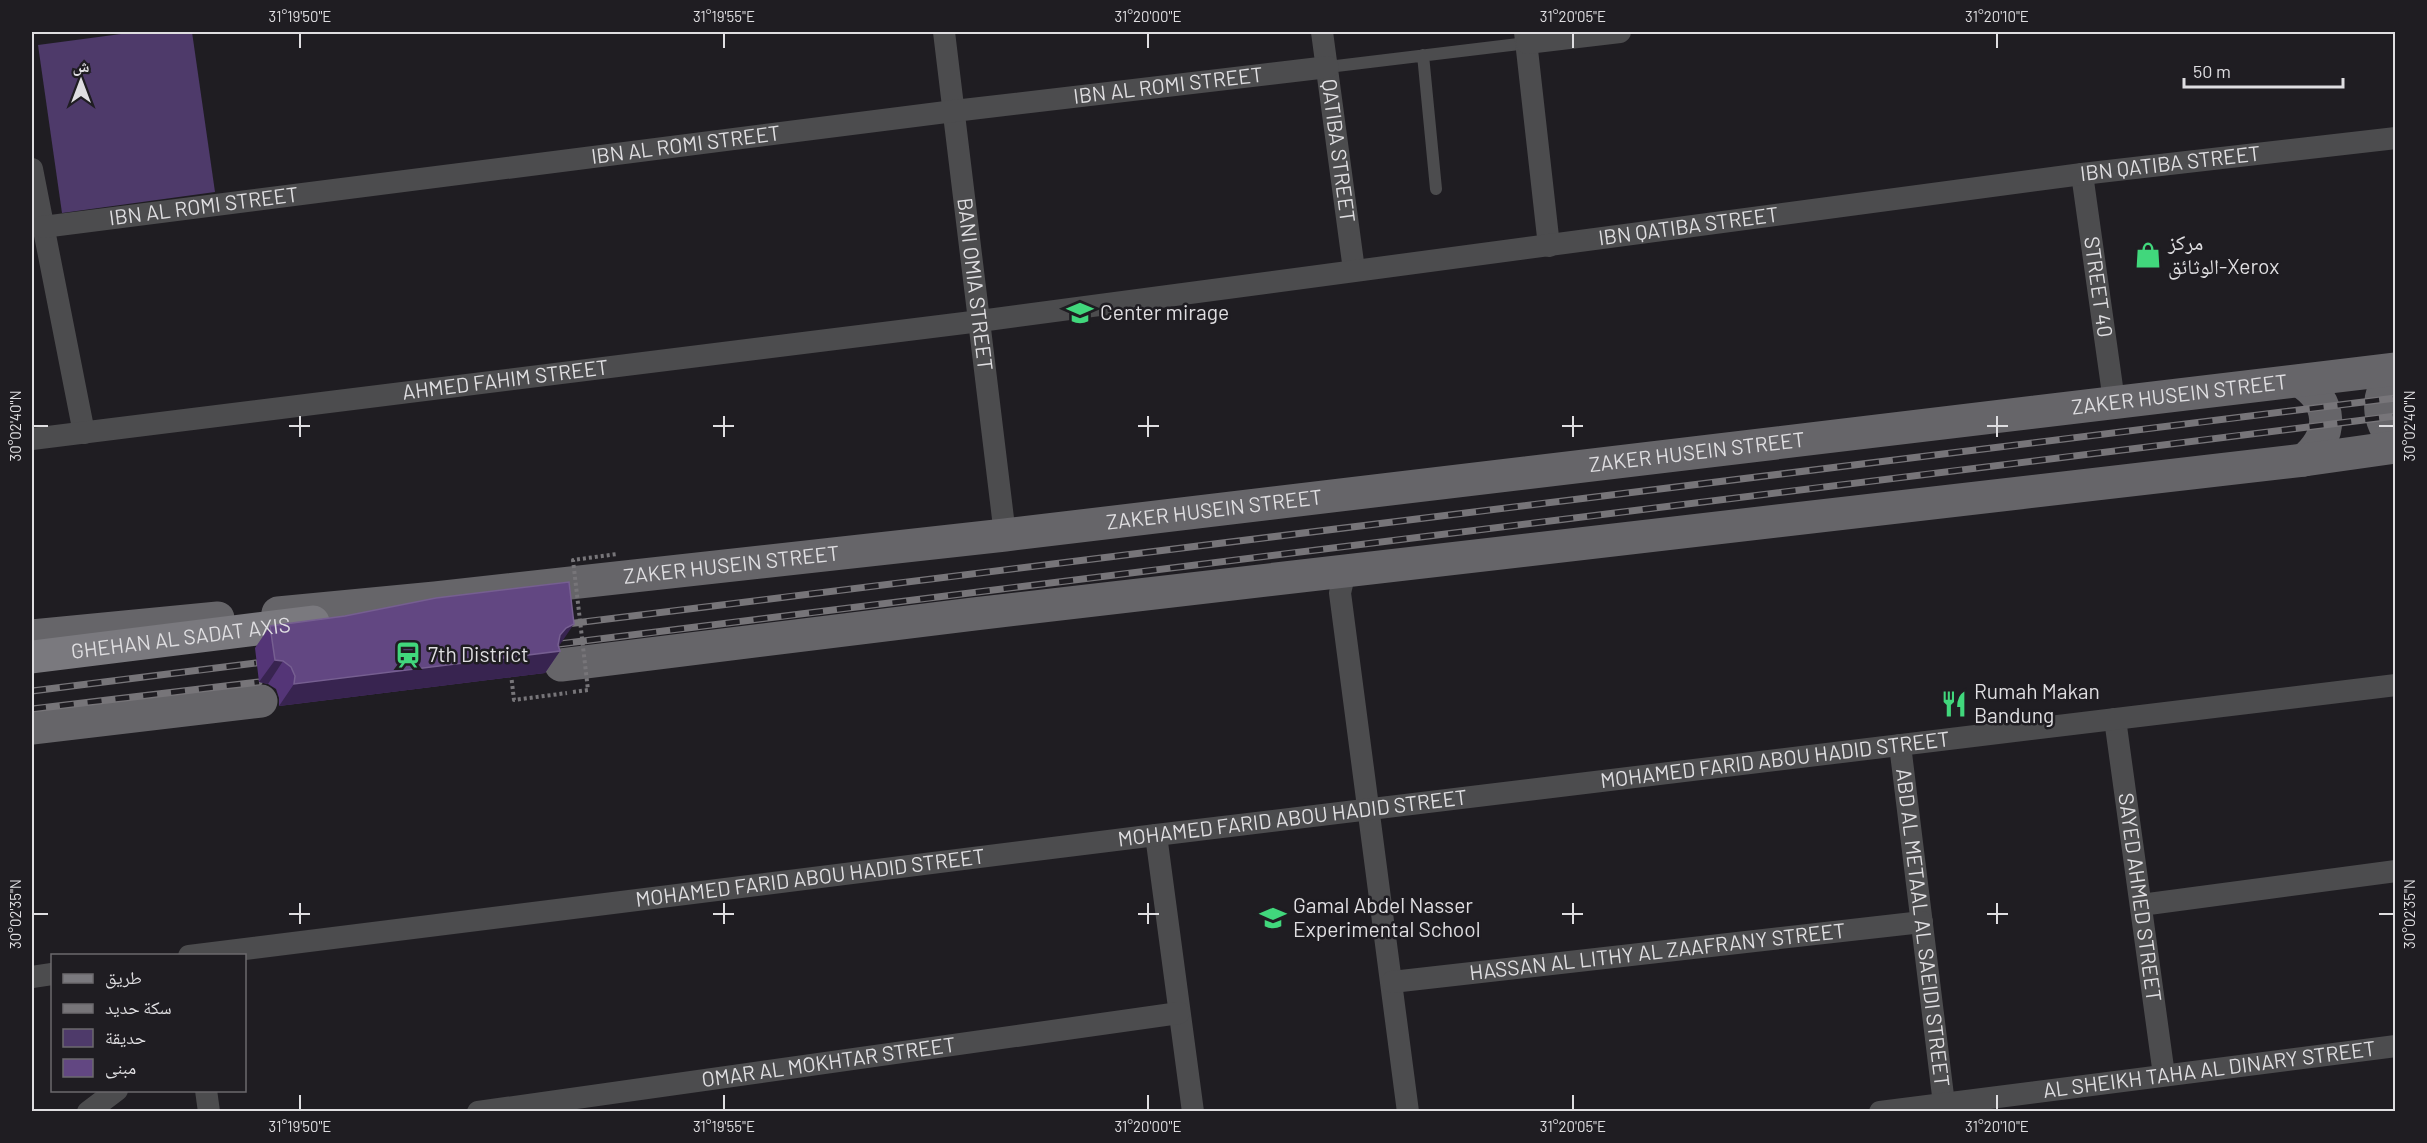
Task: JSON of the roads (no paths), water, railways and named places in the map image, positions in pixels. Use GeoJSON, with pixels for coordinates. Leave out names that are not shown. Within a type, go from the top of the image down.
{"type":"FeatureCollection","features":[{"type":"Feature","properties":{"kind":"main road","name":"ZAKER HUSEIN STREET"},"geometry":{"type":"LineString","coordinates":[[32,636],[435,598],[1005,535],[2396,369]]}},
{"type":"Feature","properties":{"kind":"main road"},"geometry":{"type":"LineString","coordinates":[[2396,375],[2386,386],[2380,405],[2383,424],[2396,441]]}},
{"type":"Feature","properties":{"kind":"main road"},"geometry":{"type":"LineString","coordinates":[[2300,381],[2309,387],[2322,403],[2325,424],[2319,444],[2304,460]]}},
{"type":"Feature","properties":{"kind":"main road"},"geometry":{"type":"LineString","coordinates":[[561,665],[1351,570],[2304,460],[2396,447]]}},
{"type":"Feature","properties":{"kind":"main road","name":"GHEHAN AL SADAT AXIS"},"geometry":{"type":"LineString","coordinates":[[32,657],[326,620],[435,598]]}},
{"type":"Feature","properties":{"kind":"main road"},"geometry":{"type":"LineString","coordinates":[[32,728],[261,701]]}},
{"type":"Feature","properties":{"kind":"street","name":"BANI OMIA STREET"},"geometry":{"type":"LineString","coordinates":[[944,32],[1005,535]]}},
{"type":"Feature","properties":{"kind":"street","name":"QATIBA STREET"},"geometry":{"type":"LineString","coordinates":[[1322,32],[1354,270]]}},
{"type":"Feature","properties":{"kind":"street"},"geometry":{"type":"LineString","coordinates":[[1549,246],[1526,37],[1620,32]]}},
{"type":"Feature","properties":{"kind":"street","name":"IBN AL ROMI STREET"},"geometry":{"type":"LineString","coordinates":[[43,227],[954,111],[1328,67]]}},
{"type":"Feature","properties":{"kind":"street","name":"IBN QATIBA STREET"},"geometry":{"type":"LineString","coordinates":[[980,321],[2082,174],[2396,138]]}},
{"type":"Feature","properties":{"kind":"street"},"geometry":{"type":"LineString","coordinates":[[32,169],[84,433]]}},
{"type":"Feature","properties":{"kind":"street","name":"STREET 40"},"geometry":{"type":"LineString","coordinates":[[2082,174],[2114,401]]}},
{"type":"Feature","properties":{"kind":"street","name":"AHMED FAHIM STREET"},"geometry":{"type":"LineString","coordinates":[[32,440],[980,321]]}},
{"type":"Feature","properties":{"kind":"street"},"geometry":{"type":"LineString","coordinates":[[1351,570],[1343,580],[1340,593],[1408,1112]]}},
{"type":"Feature","properties":{"kind":"street","name":"MOHAMED FARID ABOU HADID STREET"},"geometry":{"type":"LineString","coordinates":[[205,954],[1156,835],[2396,685]]}},
{"type":"Feature","properties":{"kind":"street","name":"SAYED AHMED STREET"},"geometry":{"type":"LineString","coordinates":[[2115,719],[2164,1075]]}},
{"type":"Feature","properties":{"kind":"street","name":"ABD AL METAAL AL SAEIDI STREET"},"geometry":{"type":"LineString","coordinates":[[1900,745],[1945,1107]]}},
{"type":"Feature","properties":{"kind":"street"},"geometry":{"type":"LineString","coordinates":[[1156,835],[1193,1112]]}},
{"type":"Feature","properties":{"kind":"street"},"geometry":{"type":"LineString","coordinates":[[2141,905],[2396,871]]}},
{"type":"Feature","properties":{"kind":"street","name":"HASSAN AL LITHY AL ZAAFRANY STREET"},"geometry":{"type":"LineString","coordinates":[[1392,982],[1922,922]]}},
{"type":"Feature","properties":{"kind":"street"},"geometry":{"type":"LineString","coordinates":[[32,977],[51,974]]}},
{"type":"Feature","properties":{"kind":"street","name":"OMAR AL MOKHTAR STREET"},"geometry":{"type":"LineString","coordinates":[[478,1112],[1179,1013]]}},
{"type":"Feature","properties":{"kind":"street","name":"AL SHEIKH TAHA AL DINARY STREET"},"geometry":{"type":"LineString","coordinates":[[1880,1112],[1945,1107],[2164,1075],[2396,1046]]}},
{"type":"Feature","properties":{"kind":"street"},"geometry":{"type":"LineString","coordinates":[[88,1112],[114,1092]]}},
{"type":"Feature","properties":{"kind":"street"},"geometry":{"type":"LineString","coordinates":[[206,1092],[209,1112]]}},
{"type":"Feature","properties":{"kind":"lane"},"geometry":{"type":"LineString","coordinates":[[1328,67],[1423,55],[1526,37]]}},
{"type":"Feature","properties":{"kind":"lane"},"geometry":{"type":"LineString","coordinates":[[1423,55],[1436,189]]}},
{"type":"Feature","properties":{"kind":"railway"},"geometry":{"type":"LineString","coordinates":[[559,625],[2396,398]]}},
{"type":"Feature","properties":{"kind":"railway"},"geometry":{"type":"LineString","coordinates":[[559,644],[2396,416]]}},
{"type":"Feature","properties":{"kind":"railway"},"geometry":{"type":"LineString","coordinates":[[32,691],[256,663]]}},
{"type":"Feature","properties":{"kind":"railway"},"geometry":{"type":"LineString","coordinates":[[32,709],[259,682]]}},
{"type":"Feature","properties":{"kind":"place","name":"مركز الوثائق-Xerox"},"geometry":{"type":"Point","coordinates":[2148,255]}},
{"type":"Feature","properties":{"kind":"place","name":"Center mirage"},"geometry":{"type":"Point","coordinates":[1080,313]}},
{"type":"Feature","properties":{"kind":"place","name":"7th District"},"geometry":{"type":"Point","coordinates":[408,655]}},
{"type":"Feature","properties":{"kind":"place","name":"Rumah Makan Bandung"},"geometry":{"type":"Point","coordinates":[1954,704]}},
{"type":"Feature","properties":{"kind":"place","name":"Gamal Abdel Nasser Experimental School"},"geometry":{"type":"Point","coordinates":[1273,918]}}]}
